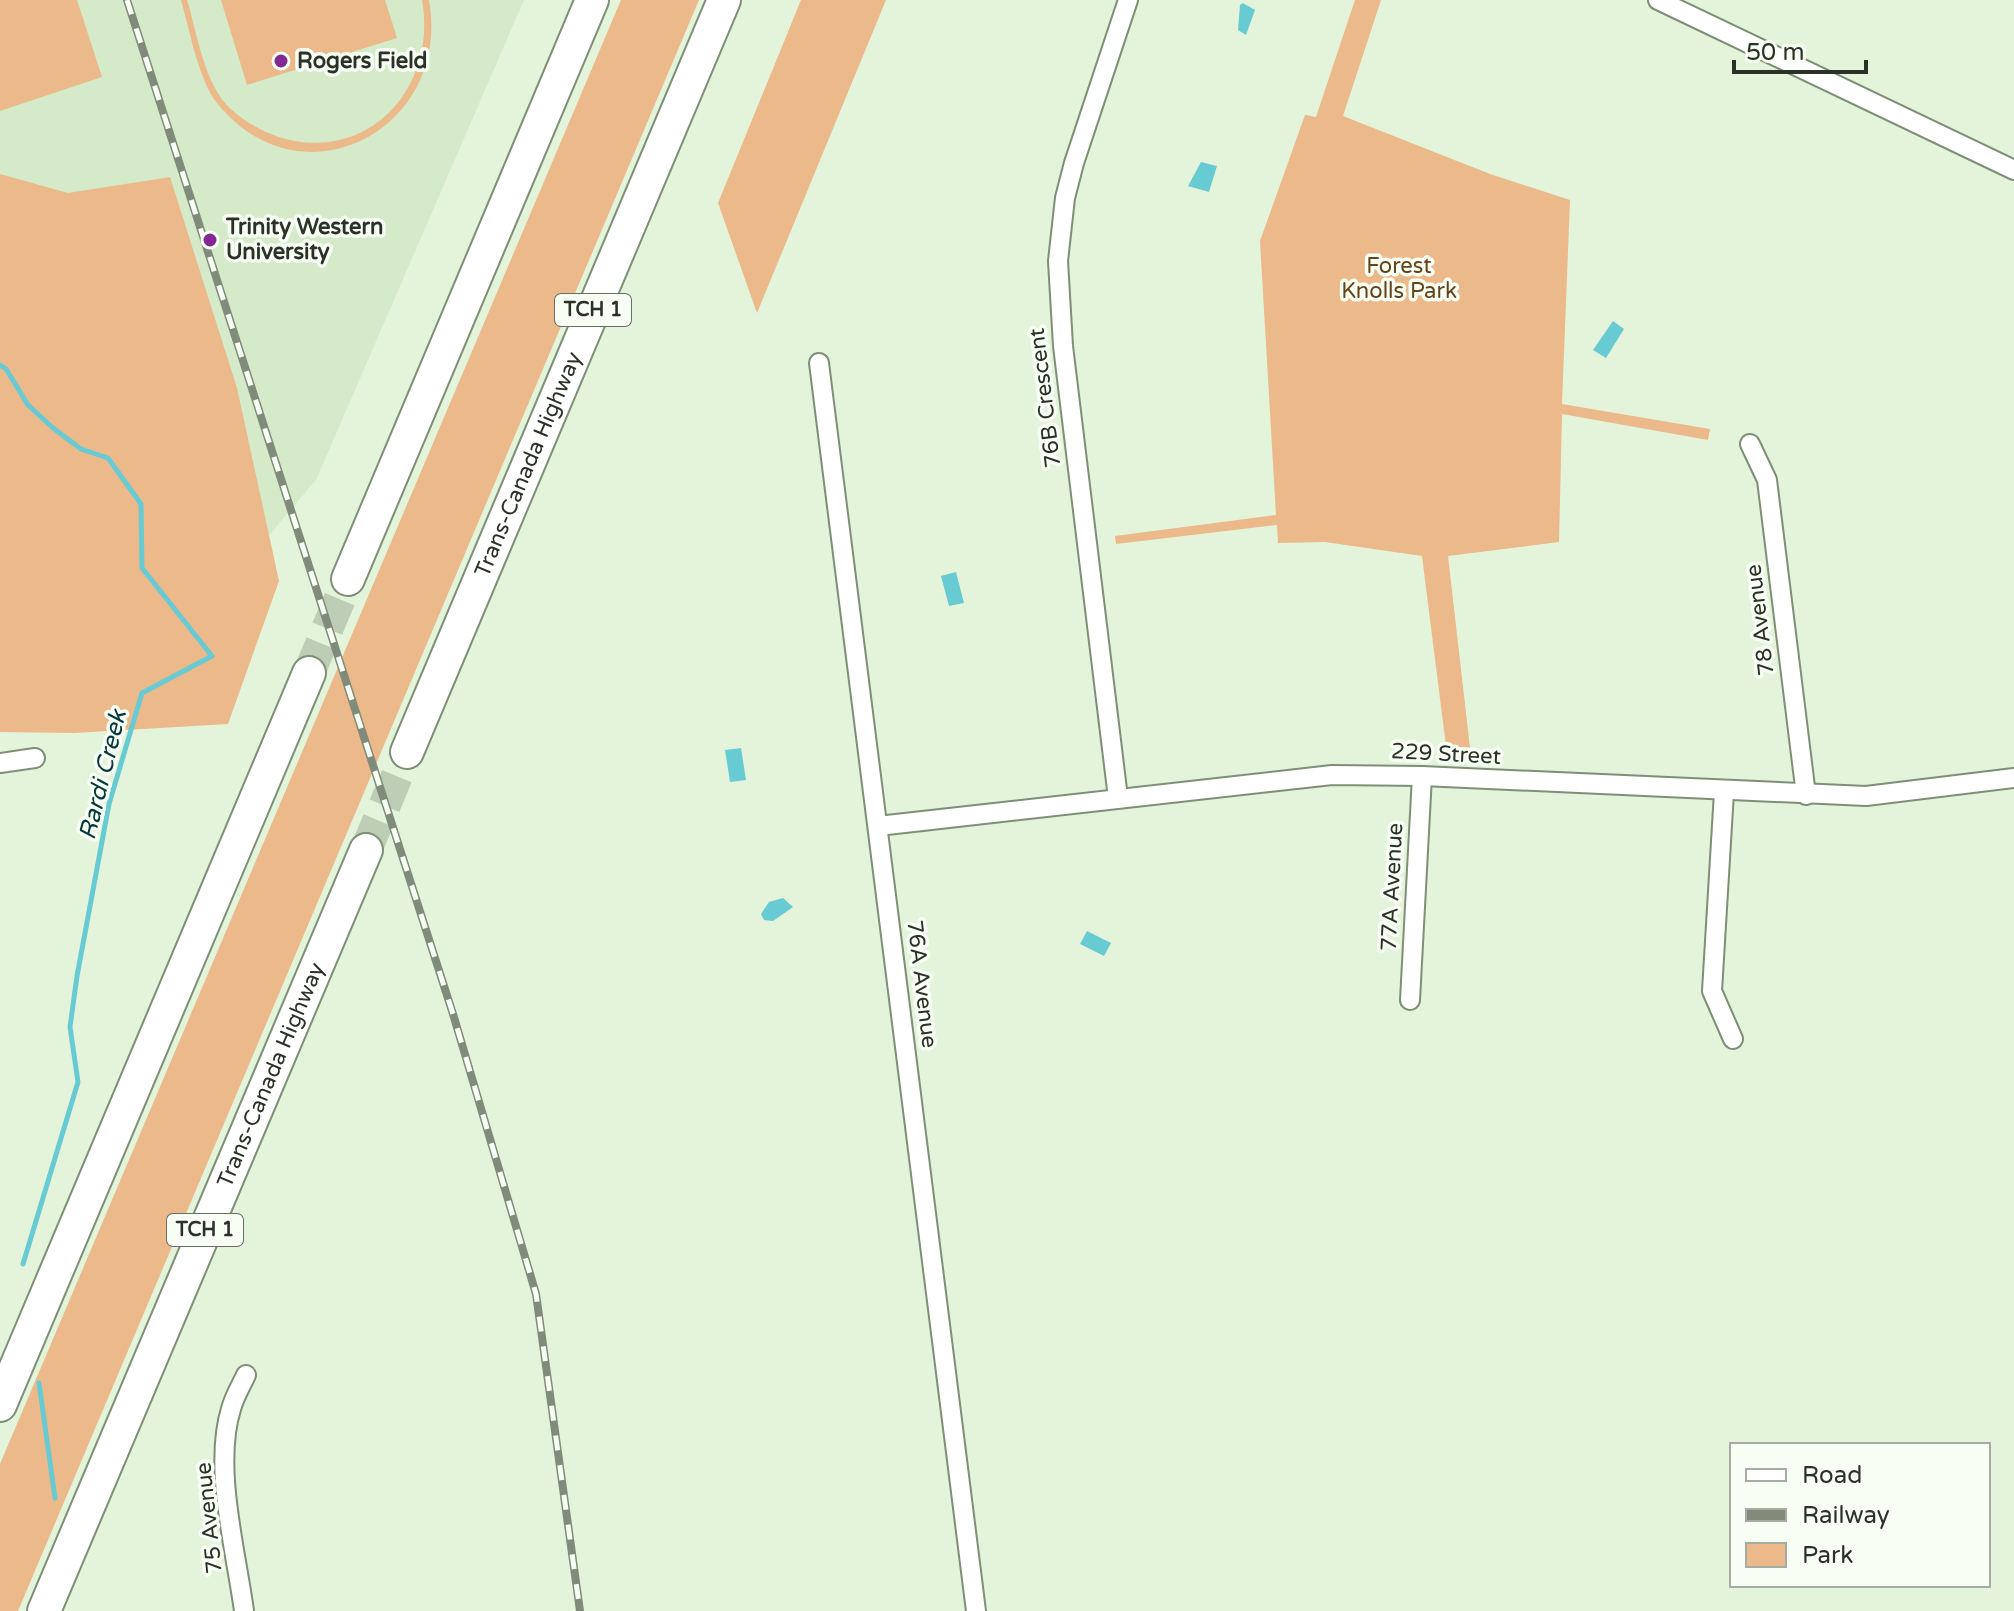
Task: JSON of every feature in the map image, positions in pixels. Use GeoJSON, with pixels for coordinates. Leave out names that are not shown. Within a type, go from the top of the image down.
{"type":"FeatureCollection","features":[{"type":"Feature","properties":{"kind":"highway"},"geometry":{"type":"LineString","coordinates":[[348,579],[592,0]]}},
{"type":"Feature","properties":{"kind":"highway","name":"Trans-Canada Highway"},"geometry":{"type":"LineString","coordinates":[[407,752],[724,0]]}},
{"type":"Feature","properties":{"kind":"highway"},"geometry":{"type":"LineString","coordinates":[[0,1405],[309,673]]}},
{"type":"Feature","properties":{"kind":"highway","name":"Trans-Canada Highway"},"geometry":{"type":"LineString","coordinates":[[44,1611],[366,850]]}},
{"type":"Feature","properties":{"kind":"highway"},"geometry":{"type":"LineString","coordinates":[[0,1389],[40,1310]]}},
{"type":"Feature","properties":{"kind":"highway"},"geometry":{"type":"LineString","coordinates":[[68,1611],[119,1435]]}},
{"type":"Feature","properties":{"kind":"street","name":"76B Crescent"},"geometry":{"type":"LineString","coordinates":[[1118,798],[1063,346],[1058,261],[1061,223],[1071,175],[1128,0]]}},
{"type":"Feature","properties":{"kind":"street"},"geometry":{"type":"LineString","coordinates":[[1658,0],[2014,170]]}},
{"type":"Feature","properties":{"kind":"street","name":"76A Avenue"},"geometry":{"type":"LineString","coordinates":[[819,363],[976,1611]]}},
{"type":"Feature","properties":{"kind":"street","name":"78 Avenue"},"geometry":{"type":"LineString","coordinates":[[1750,444],[1767,480],[1806,795]]}},
{"type":"Feature","properties":{"kind":"street"},"geometry":{"type":"LineString","coordinates":[[0,763],[35,758]]}},
{"type":"Feature","properties":{"kind":"street","name":"229 Street"},"geometry":{"type":"LineString","coordinates":[[878,826],[1332,775],[1422,776],[1866,796],[2014,778]]}},
{"type":"Feature","properties":{"kind":"street","name":"77A Avenue"},"geometry":{"type":"LineString","coordinates":[[1410,1000],[1422,776]]}},
{"type":"Feature","properties":{"kind":"street"},"geometry":{"type":"LineString","coordinates":[[1724,792],[1712,991],[1733,1039]]}},
{"type":"Feature","properties":{"kind":"street","name":"75 Avenue"},"geometry":{"type":"LineString","coordinates":[[244,1611],[225,1476],[226,1433],[231,1407],[246,1375]]}},
{"type":"Feature","properties":{"kind":"shaded area","name":"Trinity Western University"},"geometry":{"type":"Polygon","coordinates":[[[0,0],[524,0],[316,480],[154,670],[0,599],[0,0]]]}},
{"type":"Feature","properties":{"kind":"green space"},"geometry":{"type":"Polygon","coordinates":[[[0,0],[77,0],[102,77],[0,111],[0,0]]]}},
{"type":"Feature","properties":{"kind":"green space","name":"Rogers Field"},"geometry":{"type":"Polygon","coordinates":[[[181,0],[187,0],[206,67],[225,103],[262,130],[309,143],[339,140],[366,130],[389,113],[407,90],[419,63],[424,32],[422,0],[429,0],[430,46],[417,86],[394,117],[363,140],[327,151],[289,149],[251,134],[217,103],[200,68],[181,0]]]}},
{"type":"Feature","properties":{"kind":"green space","name":"Rogers Field"},"geometry":{"type":"Polygon","coordinates":[[[221,0],[385,0],[397,38],[247,85],[221,0]]]}},
{"type":"Feature","properties":{"kind":"green space"},"geometry":{"type":"Polygon","coordinates":[[[621,0],[699,0],[18,1611],[0,1611],[0,1464],[621,0]]]}},
{"type":"Feature","properties":{"kind":"green space"},"geometry":{"type":"Polygon","coordinates":[[[801,0],[886,0],[757,313],[718,203],[801,0]]]}},
{"type":"Feature","properties":{"kind":"green space","name":"Forest Knolls Park"},"geometry":{"type":"Polygon","coordinates":[[[1355,0],[1381,0],[1343,116],[1490,174],[1570,200],[1562,404],[1710,429],[1708,440],[1562,414],[1559,542],[1448,556],[1470,748],[1446,746],[1422,556],[1325,542],[1278,543],[1277,525],[1116,544],[1115,536],[1276,515],[1260,241],[1305,115],[1316,117],[1355,0]]]}},
{"type":"Feature","properties":{"kind":"green space"},"geometry":{"type":"Polygon","coordinates":[[[0,174],[68,193],[170,177],[237,388],[279,581],[228,724],[74,733],[0,732],[0,174]]]}},
{"type":"Feature","properties":{"kind":"water"},"geometry":{"type":"Polygon","coordinates":[[[1243,3],[1255,10],[1246,35],[1238,30],[1240,5],[1243,3]]]}},
{"type":"Feature","properties":{"kind":"water"},"geometry":{"type":"Polygon","coordinates":[[[1201,162],[1217,166],[1209,192],[1188,186],[1201,162]]]}},
{"type":"Feature","properties":{"kind":"water"},"geometry":{"type":"Polygon","coordinates":[[[1613,321],[1624,329],[1606,358],[1593,350],[1613,321]]]}},
{"type":"Feature","properties":{"kind":"water"},"geometry":{"type":"Polygon","coordinates":[[[956,572],[964,603],[949,606],[941,576],[956,572]]]}},
{"type":"Feature","properties":{"kind":"water"},"geometry":{"type":"Polygon","coordinates":[[[741,748],[746,780],[730,782],[725,750],[741,748]]]}},
{"type":"Feature","properties":{"kind":"water"},"geometry":{"type":"Polygon","coordinates":[[[783,898],[793,907],[773,921],[764,920],[761,914],[769,902],[783,898]]]}},
{"type":"Feature","properties":{"kind":"water"},"geometry":{"type":"Polygon","coordinates":[[[1087,931],[1111,943],[1104,956],[1080,944],[1087,931]]]}},
{"type":"Feature","properties":{"kind":"waterway","name":"Rardi Creek"},"geometry":{"type":"LineString","coordinates":[[0,365],[6,369],[28,405],[53,428],[81,449],[108,458],[141,504],[142,568],[212,656],[142,693],[109,804],[77,976],[70,1027],[78,1082],[23,1264]]}},
{"type":"Feature","properties":{"kind":"waterway"},"geometry":{"type":"LineString","coordinates":[[39,1383],[55,1498]]}},
{"type":"Feature","properties":{"kind":"tunnel"},"geometry":{"type":"LineString","coordinates":[[309,673],[348,579]]}},
{"type":"Feature","properties":{"kind":"tunnel"},"geometry":{"type":"LineString","coordinates":[[366,850],[407,752]]}},
{"type":"Feature","properties":{"kind":"railway"},"geometry":{"type":"LineString","coordinates":[[127,0],[453,1014],[536,1294],[580,1611]]}},
{"type":"Feature","properties":{"kind":"place","name":"Rogers Field"},"geometry":{"type":"Point","coordinates":[281,61]}},
{"type":"Feature","properties":{"kind":"place","name":"Trinity Western University"},"geometry":{"type":"Point","coordinates":[210,240]}}]}
